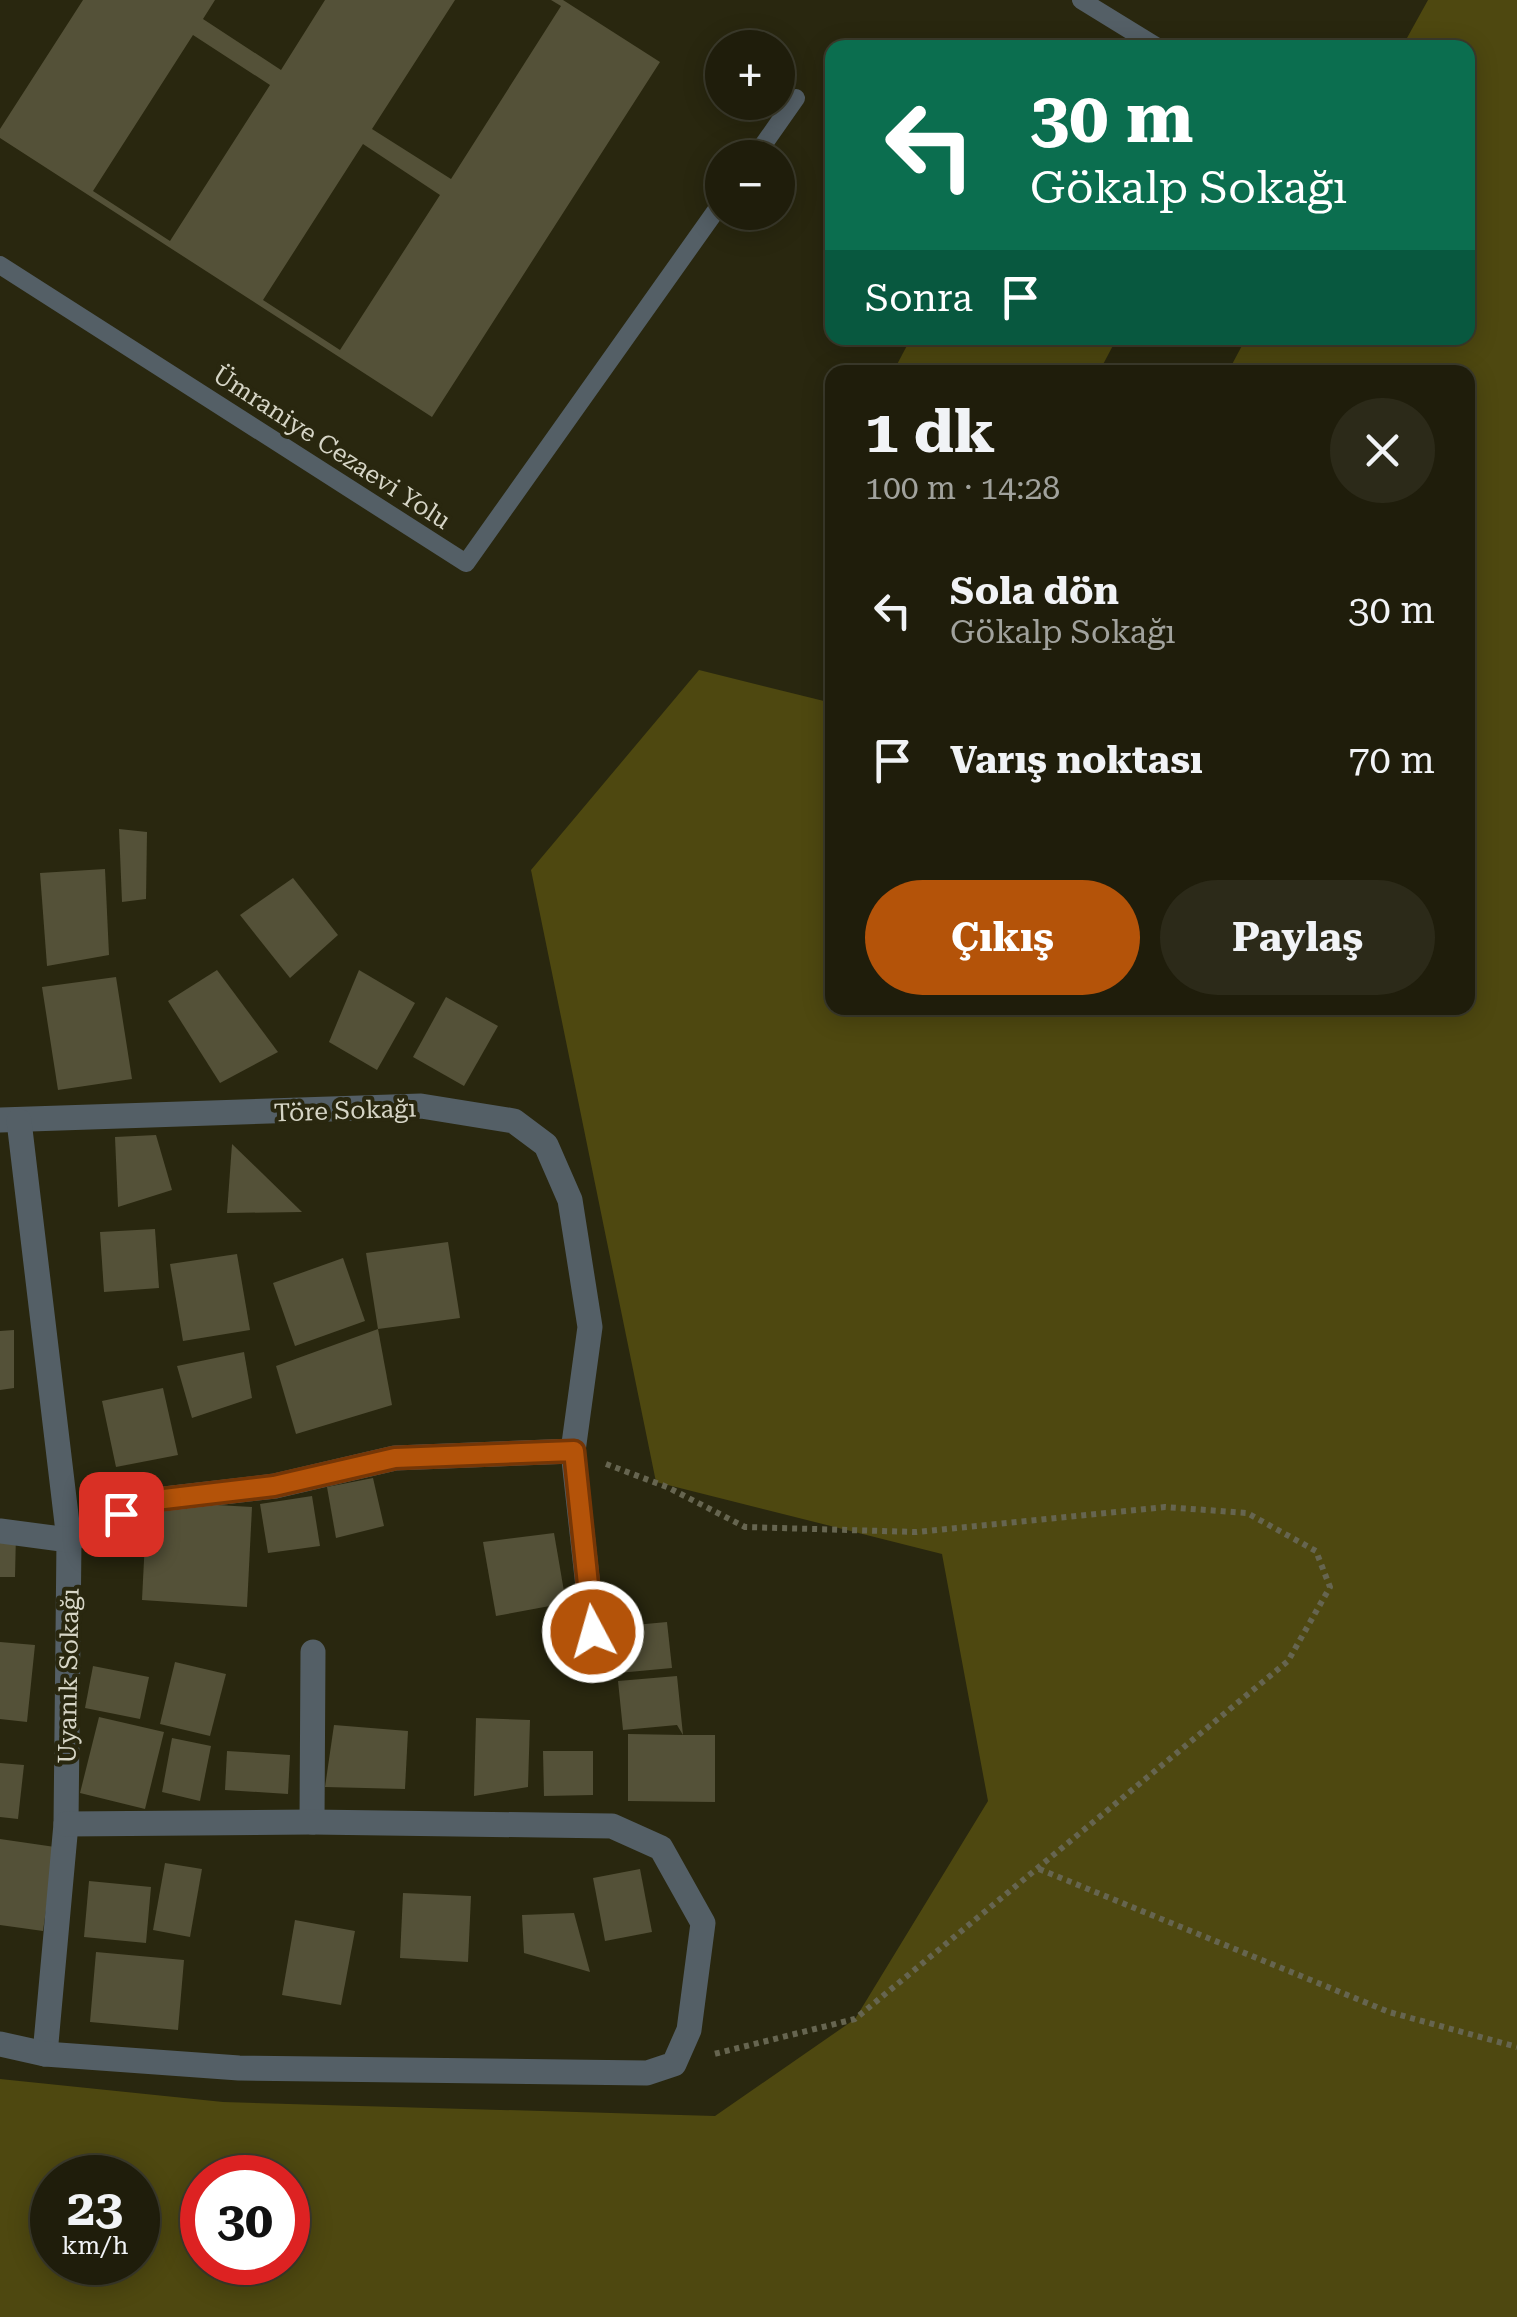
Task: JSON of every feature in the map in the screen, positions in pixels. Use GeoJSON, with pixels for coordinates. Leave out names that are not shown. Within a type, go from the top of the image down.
{"type":"FeatureCollection","features":[{"type":"Feature","properties":{"kind":"street","name":"Töre Sokağı"},"geometry":{"type":"LineString","coordinates":[[10,1120],[421,1106],[514,1121],[546,1146],[570,1200],[590,1327],[574,1451],[593,1632]]}},
{"type":"Feature","properties":{"kind":"street","name":"Uyanık Sokağı"},"geometry":{"type":"LineString","coordinates":[[10,1120],[69,1540],[66,1824],[45,2054]]}},
{"type":"Feature","properties":{"kind":"street"},"geometry":{"type":"LineString","coordinates":[[0,1531],[69,1540],[147,1501],[274,1486],[395,1458],[574,1451]]}},
{"type":"Feature","properties":{"kind":"street"},"geometry":{"type":"LineString","coordinates":[[312,1822],[313,1652]]}},
{"type":"Feature","properties":{"kind":"street"},"geometry":{"type":"LineString","coordinates":[[0,2044],[45,2054],[297,2068],[647,2074],[674,2064],[689,2030],[703,1923],[661,1848],[612,1826],[66,1824]]}},
{"type":"Feature","properties":{"kind":"lane"},"geometry":{"type":"LineString","coordinates":[[1081,0],[1146,40]]}},
{"type":"Feature","properties":{"kind":"lane"},"geometry":{"type":"LineString","coordinates":[[767,140],[796,98]]}},
{"type":"Feature","properties":{"kind":"lane","name":"Ümraniye Cezaevi Yolu"},"geometry":{"type":"LineString","coordinates":[[0,264],[466,563],[705,226]]}},
{"type":"Feature","properties":{"kind":"path"},"geometry":{"type":"LineString","coordinates":[[574,1451],[667,1488],[745,1528],[916,1532],[1165,1507],[1247,1513],[1316,1551],[1330,1587],[1288,1661],[855,2019],[674,2064]]}},
{"type":"Feature","properties":{"kind":"path"},"geometry":{"type":"LineString","coordinates":[[1039,1869],[1389,2012],[1517,2047]]}},
{"type":"Feature","properties":{"kind":"shaded area"},"geometry":{"type":"Polygon","coordinates":[[[1428,0],[1517,0],[1517,2317],[0,2317],[0,2079],[223,2102],[715,2116],[855,2019],[988,1801],[942,1554],[656,1482],[531,870],[699,670],[825,701],[825,1015],[1475,1015],[1475,365],[1232,365],[1242,345],[1475,345],[1475,40],[1406,40],[1428,0]]]}},
{"type":"Feature","properties":{"kind":"shaded area"},"geometry":{"type":"Polygon","coordinates":[[[907,345],[1113,345],[1103,365],[897,365],[907,345]]]}},
{"type":"Feature","properties":{"kind":"building"},"geometry":{"type":"Polygon","coordinates":[[[83,0],[215,0],[203,19],[281,70],[325,0],[455,0],[372,129],[451,179],[561,6],[551,0],[563,0],[660,62],[432,417],[0,138],[0,129],[83,0]],[[193,35],[93,191],[170,241],[270,85],[193,35]],[[363,144],[263,300],[340,350],[440,195],[363,144]]]}},
{"type":"Feature","properties":{"kind":"building"},"geometry":{"type":"Polygon","coordinates":[[[119,829],[147,832],[146,899],[122,902],[119,829]]]}},
{"type":"Feature","properties":{"kind":"building"},"geometry":{"type":"Polygon","coordinates":[[[105,869],[109,955],[47,966],[40,873],[105,869]]]}},
{"type":"Feature","properties":{"kind":"building"},"geometry":{"type":"Polygon","coordinates":[[[293,878],[338,935],[290,978],[240,915],[293,878]]]}},
{"type":"Feature","properties":{"kind":"building"},"geometry":{"type":"Polygon","coordinates":[[[217,970],[278,1052],[220,1083],[168,1001],[217,970]]]}},
{"type":"Feature","properties":{"kind":"building"},"geometry":{"type":"Polygon","coordinates":[[[359,970],[415,1003],[377,1070],[329,1042],[359,970]]]}},
{"type":"Feature","properties":{"kind":"building"},"geometry":{"type":"Polygon","coordinates":[[[116,977],[132,1079],[58,1090],[42,987],[116,977]]]}},
{"type":"Feature","properties":{"kind":"building"},"geometry":{"type":"Polygon","coordinates":[[[446,997],[498,1026],[464,1086],[413,1057],[446,997]]]}},
{"type":"Feature","properties":{"kind":"building"},"geometry":{"type":"Polygon","coordinates":[[[156,1135],[172,1190],[118,1207],[115,1137],[156,1135]]]}},
{"type":"Feature","properties":{"kind":"building"},"geometry":{"type":"Polygon","coordinates":[[[232,1144],[302,1212],[227,1213],[232,1144]]]}},
{"type":"Feature","properties":{"kind":"building"},"geometry":{"type":"Polygon","coordinates":[[[155,1229],[159,1288],[104,1292],[100,1232],[155,1229]]]}},
{"type":"Feature","properties":{"kind":"building"},"geometry":{"type":"Polygon","coordinates":[[[448,1242],[460,1318],[378,1329],[366,1253],[448,1242]]]}},
{"type":"Feature","properties":{"kind":"building"},"geometry":{"type":"Polygon","coordinates":[[[237,1254],[250,1330],[183,1341],[170,1264],[237,1254]]]}},
{"type":"Feature","properties":{"kind":"building"},"geometry":{"type":"Polygon","coordinates":[[[343,1258],[365,1321],[295,1346],[273,1283],[343,1258]]]}},
{"type":"Feature","properties":{"kind":"building"},"geometry":{"type":"Polygon","coordinates":[[[378,1329],[392,1405],[296,1434],[276,1366],[378,1329]]]}},
{"type":"Feature","properties":{"kind":"building"},"geometry":{"type":"Polygon","coordinates":[[[14,1330],[14,1388],[0,1390],[0,1331],[14,1330]]]}},
{"type":"Feature","properties":{"kind":"building"},"geometry":{"type":"Polygon","coordinates":[[[244,1352],[252,1398],[192,1418],[177,1366],[244,1352]]]}},
{"type":"Feature","properties":{"kind":"building"},"geometry":{"type":"Polygon","coordinates":[[[163,1388],[178,1455],[116,1467],[102,1401],[163,1388]]]}},
{"type":"Feature","properties":{"kind":"building"},"geometry":{"type":"Polygon","coordinates":[[[373,1478],[384,1526],[336,1538],[327,1487],[373,1478]]]}},
{"type":"Feature","properties":{"kind":"building"},"geometry":{"type":"Polygon","coordinates":[[[312,1496],[320,1546],[268,1553],[260,1504],[312,1496]]]}},
{"type":"Feature","properties":{"kind":"building"},"geometry":{"type":"Polygon","coordinates":[[[147,1501],[252,1507],[247,1607],[142,1600],[147,1501]]]}},
{"type":"Feature","properties":{"kind":"building"},"geometry":{"type":"Polygon","coordinates":[[[16,1533],[15,1577],[0,1577],[0,1538],[16,1533]]]}},
{"type":"Feature","properties":{"kind":"building"},"geometry":{"type":"Polygon","coordinates":[[[554,1533],[566,1603],[496,1616],[483,1542],[554,1533]]]}},
{"type":"Feature","properties":{"kind":"building"},"geometry":{"type":"Polygon","coordinates":[[[667,1622],[672,1668],[618,1673],[613,1627],[667,1622]]]}},
{"type":"Feature","properties":{"kind":"building"},"geometry":{"type":"Polygon","coordinates":[[[0,1642],[35,1645],[27,1722],[0,1719],[0,1642]]]}},
{"type":"Feature","properties":{"kind":"building"},"geometry":{"type":"Polygon","coordinates":[[[175,1662],[226,1674],[210,1736],[160,1724],[175,1662]]]}},
{"type":"Feature","properties":{"kind":"building"},"geometry":{"type":"Polygon","coordinates":[[[93,1666],[149,1677],[140,1719],[85,1708],[93,1666]]]}},
{"type":"Feature","properties":{"kind":"building"},"geometry":{"type":"Polygon","coordinates":[[[677,1676],[683,1735],[677,1725],[623,1730],[618,1681],[677,1676]]]}},
{"type":"Feature","properties":{"kind":"building"},"geometry":{"type":"Polygon","coordinates":[[[99,1717],[164,1732],[145,1809],[80,1793],[99,1717]]]}},
{"type":"Feature","properties":{"kind":"building"},"geometry":{"type":"Polygon","coordinates":[[[476,1718],[530,1720],[528,1787],[474,1796],[476,1718]]]}},
{"type":"Feature","properties":{"kind":"building"},"geometry":{"type":"Polygon","coordinates":[[[334,1725],[408,1731],[405,1789],[325,1787],[334,1725]]]}},
{"type":"Feature","properties":{"kind":"building"},"geometry":{"type":"Polygon","coordinates":[[[628,1734],[715,1735],[715,1802],[628,1801],[628,1734]]]}},
{"type":"Feature","properties":{"kind":"building"},"geometry":{"type":"Polygon","coordinates":[[[172,1738],[211,1746],[200,1801],[162,1792],[172,1738]]]}},
{"type":"Feature","properties":{"kind":"building"},"geometry":{"type":"Polygon","coordinates":[[[227,1751],[290,1755],[288,1794],[225,1790],[227,1751]]]}},
{"type":"Feature","properties":{"kind":"building"},"geometry":{"type":"Polygon","coordinates":[[[543,1751],[593,1751],[593,1795],[544,1796],[543,1751]]]}},
{"type":"Feature","properties":{"kind":"building"},"geometry":{"type":"Polygon","coordinates":[[[0,1763],[24,1765],[18,1819],[0,1817],[0,1763]]]}},
{"type":"Feature","properties":{"kind":"building"},"geometry":{"type":"Polygon","coordinates":[[[0,1839],[55,1847],[43,1931],[0,1925],[0,1839]]]}},
{"type":"Feature","properties":{"kind":"building"},"geometry":{"type":"Polygon","coordinates":[[[165,1863],[202,1869],[190,1937],[153,1930],[165,1863]]]}},
{"type":"Feature","properties":{"kind":"building"},"geometry":{"type":"Polygon","coordinates":[[[640,1869],[652,1932],[605,1941],[593,1878],[640,1869]]]}},
{"type":"Feature","properties":{"kind":"building"},"geometry":{"type":"Polygon","coordinates":[[[89,1881],[151,1887],[146,1943],[84,1937],[89,1881]]]}},
{"type":"Feature","properties":{"kind":"building"},"geometry":{"type":"Polygon","coordinates":[[[403,1893],[471,1896],[468,1962],[400,1958],[403,1893]]]}},
{"type":"Feature","properties":{"kind":"building"},"geometry":{"type":"Polygon","coordinates":[[[574,1913],[590,1972],[524,1953],[522,1915],[574,1913]]]}},
{"type":"Feature","properties":{"kind":"building"},"geometry":{"type":"Polygon","coordinates":[[[295,1920],[355,1931],[341,2005],[282,1995],[295,1920]]]}},
{"type":"Feature","properties":{"kind":"building"},"geometry":{"type":"Polygon","coordinates":[[[96,1952],[184,1960],[178,2030],[90,2022],[96,1952]]]}},
{"type":"Feature","properties":{"kind":"route"},"geometry":{"type":"LineString","coordinates":[[121,1514],[147,1501],[274,1486],[395,1458],[574,1451],[593,1632]]}}]}
